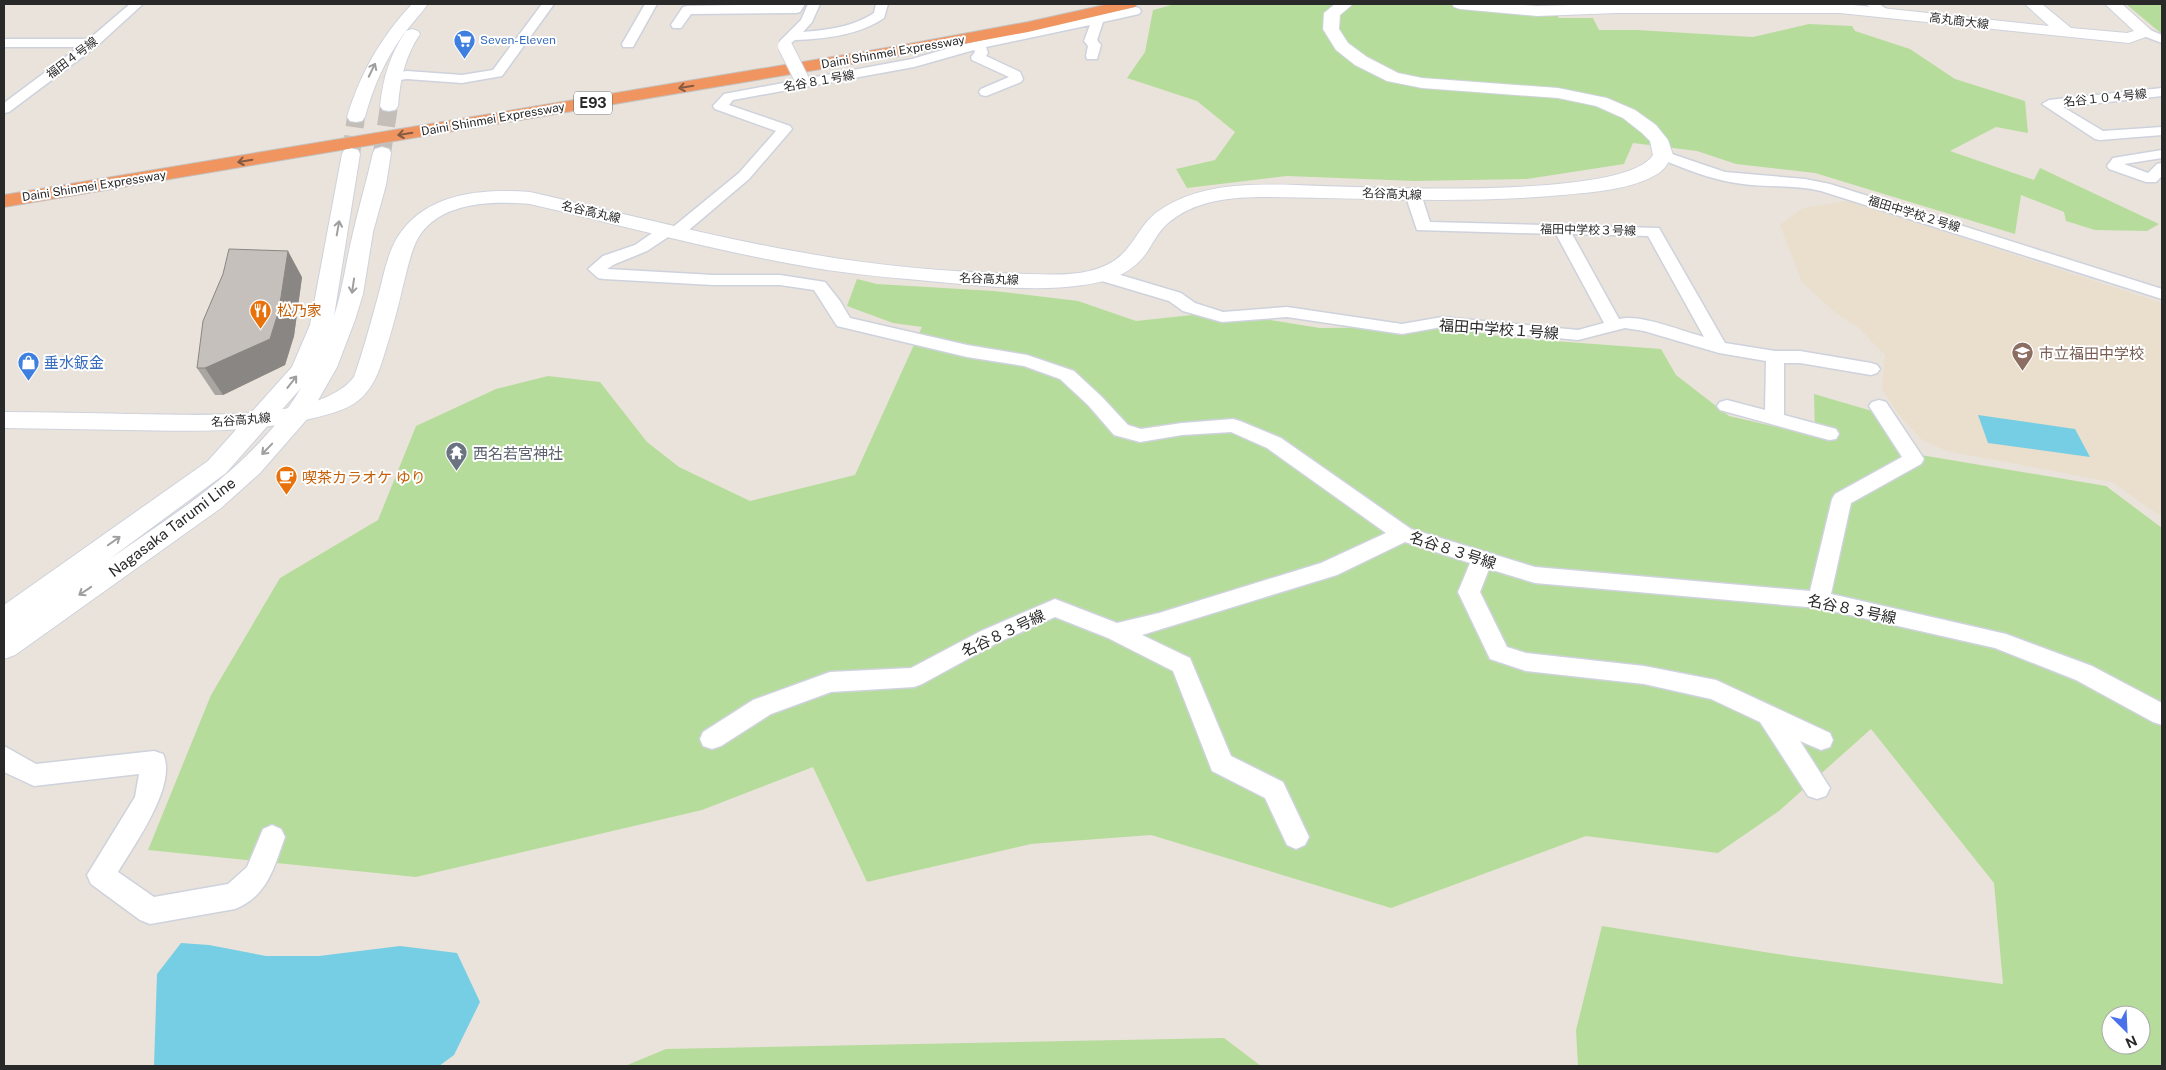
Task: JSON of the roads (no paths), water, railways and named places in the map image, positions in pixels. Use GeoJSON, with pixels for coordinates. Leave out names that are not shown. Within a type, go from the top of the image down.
{"type":"FeatureCollection","features":[{"type":"Feature","properties":{"kind":"highway","name":"Daini Shinmei Expressway"},"geometry":{"type":"LineString","coordinates":[[4,201],[58,184],[930,34],[1088,4]]}},
{"type":"Feature","properties":{"kind":"highway","name":"Daini Shinmei Expressway"},"geometry":{"type":"LineString","coordinates":[[4,186],[58,184],[927,46],[1132,8]]}},
{"type":"Feature","properties":{"kind":"street","name":"福田４号線"},"geometry":{"type":"LineString","coordinates":[[4,109],[92,43],[137,4]]}},
{"type":"Feature","properties":{"kind":"street"},"geometry":{"type":"LineString","coordinates":[[356,117],[367,79],[378,58],[392,36],[420,4]]}},
{"type":"Feature","properties":{"kind":"street"},"geometry":{"type":"LineString","coordinates":[[389,106],[392,77],[399,56],[410,36],[437,4]]}},
{"type":"Feature","properties":{"kind":"street"},"geometry":{"type":"LineString","coordinates":[[392,77],[407,75],[462,79],[497,73],[548,4]]}},
{"type":"Feature","properties":{"kind":"street"},"geometry":{"type":"LineString","coordinates":[[628,44],[651,4]]}},
{"type":"Feature","properties":{"kind":"street"},"geometry":{"type":"LineString","coordinates":[[676,25],[688,10],[796,9],[799,4]]}},
{"type":"Feature","properties":{"kind":"street"},"geometry":{"type":"LineString","coordinates":[[787,41],[806,22],[814,4]]}},
{"type":"Feature","properties":{"kind":"street"},"geometry":{"type":"LineString","coordinates":[[787,41],[802,36],[842,30],[873,21],[880,15],[882,4]]}},
{"type":"Feature","properties":{"kind":"street"},"geometry":{"type":"LineString","coordinates":[[1345,4],[1332,13],[1331,29],[1342,46],[1361,61],[1393,77],[1422,83],[1558,93],[1601,102],[1630,114],[1649,129],[1659,140],[1663,155]]}},
{"type":"Feature","properties":{"kind":"street"},"geometry":{"type":"LineString","coordinates":[[1460,4],[1537,12],[1614,6]]}},
{"type":"Feature","properties":{"kind":"street"},"geometry":{"type":"LineString","coordinates":[[2033,4],[2067,33]]}},
{"type":"Feature","properties":{"kind":"street"},"geometry":{"type":"LineString","coordinates":[[2112,4],[2145,32],[2162,39]]}},
{"type":"Feature","properties":{"kind":"street","name":"高丸商大線"},"geometry":{"type":"LineString","coordinates":[[1614,6],[1722,5],[1878,8],[2067,33],[2129,38],[2145,32]]}},
{"type":"Feature","properties":{"kind":"street","name":"名谷８１号線"},"geometry":{"type":"LineString","coordinates":[[1132,8],[1097,21],[956,50],[914,63],[804,81],[729,97],[720,106],[785,129],[744,176],[672,231],[641,248],[609,260],[596,269],[604,274],[714,280],[780,280],[819,286],[831,301],[843,322],[967,351],[1027,361],[1067,375],[1095,401],[1121,430],[1140,436],[1182,429],[1234,425],[1274,443],[1403,534]]}},
{"type":"Feature","properties":{"kind":"street"},"geometry":{"type":"LineString","coordinates":[[1092,56],[1095,45],[1090,41],[1097,21]]}},
{"type":"Feature","properties":{"kind":"street"},"geometry":{"type":"LineString","coordinates":[[787,41],[804,81]]}},
{"type":"Feature","properties":{"kind":"street"},"geometry":{"type":"LineString","coordinates":[[4,43],[92,43]]}},
{"type":"Feature","properties":{"kind":"street"},"geometry":{"type":"LineString","coordinates":[[979,45],[982,53],[977,57],[1015,75],[1016,79],[986,92]]}},
{"type":"Feature","properties":{"kind":"street","name":"名谷１０４号線"},"geometry":{"type":"LineString","coordinates":[[2162,92],[2049,104],[2100,136],[2162,131]]}},
{"type":"Feature","properties":{"kind":"street"},"geometry":{"type":"LineString","coordinates":[[4,93],[25,93]]}},
{"type":"Feature","properties":{"kind":"street","name":"Nagasaka Tarumi Line"},"geometry":{"type":"LineString","coordinates":[[4,647],[212,501],[250,467],[299,412],[325,367],[344,320],[352,294],[363,232],[376,185],[382,153]]}},
{"type":"Feature","properties":{"kind":"street","name":"Nagasaka Tarumi Line"},"geometry":{"type":"LineString","coordinates":[[4,620],[217,467],[303,369],[317,338],[324,309],[350,154]]}},
{"type":"Feature","properties":{"kind":"street"},"geometry":{"type":"LineString","coordinates":[[2162,154],[2118,161],[2114,166],[2151,179],[2162,167]]}},
{"type":"Feature","properties":{"kind":"street","name":"名谷高丸線"},"geometry":{"type":"LineString","coordinates":[[4,420],[208,423],[261,419],[330,405],[355,391],[365,378],[405,242],[412,230],[437,211],[464,201],[480,198],[514,196],[530,198],[672,231],[801,259],[843,266],[961,278],[1048,281],[1101,276],[1118,268],[1137,251],[1144,236],[1163,216],[1185,203],[1215,194],[1262,190],[1413,194],[1524,193],[1588,186],[1628,178],[1655,168],[1663,155]]}},
{"type":"Feature","properties":{"kind":"street","name":"福田中学校２号線"},"geometry":{"type":"LineString","coordinates":[[1663,155],[1716,176],[1745,180],[1781,180],[1822,186],[1946,223],[2162,294]]}},
{"type":"Feature","properties":{"kind":"street","name":"福田中学校３号線"},"geometry":{"type":"LineString","coordinates":[[1413,194],[1423,227],[1653,231],[1719,348]]}},
{"type":"Feature","properties":{"kind":"street"},"geometry":{"type":"LineString","coordinates":[[1562,230],[1614,326]]}},
{"type":"Feature","properties":{"kind":"street","name":"福田中学校１号線"},"geometry":{"type":"LineString","coordinates":[[1101,276],[1175,297],[1189,307],[1222,317],[1287,312],[1402,329],[1442,322],[1578,335],[1625,323],[1646,326],[1719,348],[1775,357],[1800,357],[1871,369]]}},
{"type":"Feature","properties":{"kind":"street"},"geometry":{"type":"LineString","coordinates":[[1774,419],[1775,357]]}},
{"type":"Feature","properties":{"kind":"street"},"geometry":{"type":"LineString","coordinates":[[1727,406],[1829,434]]}},
{"type":"Feature","properties":{"kind":"street"},"geometry":{"type":"LineString","coordinates":[[1819,600],[1842,499],[1914,458],[1879,406]]}},
{"type":"Feature","properties":{"kind":"street","name":"名谷８３号線"},"geometry":{"type":"LineString","coordinates":[[712,739],[762,707],[830,682],[914,677],[989,637],[1055,608],[1116,632],[1159,622],[1329,569],[1403,534],[1534,575],[1819,600],[1998,640],[2084,673],[2162,715]]}},
{"type":"Feature","properties":{"kind":"street"},"geometry":{"type":"LineString","coordinates":[[1482,560],[1470,592],[1498,653],[1526,662],[1644,675],[1716,690],[1821,740]]}},
{"type":"Feature","properties":{"kind":"street"},"geometry":{"type":"LineString","coordinates":[[1116,632],[1182,665],[1222,763],[1274,790],[1296,837]]}},
{"type":"Feature","properties":{"kind":"street"},"geometry":{"type":"LineString","coordinates":[[1769,716],[1817,788]]}},
{"type":"Feature","properties":{"kind":"street"},"geometry":{"type":"LineString","coordinates":[[4,757],[4,760],[34,775],[154,762],[148,800],[101,875],[150,911],[234,896],[258,874],[272,837]]}},
{"type":"Feature","properties":{"kind":"water"},"geometry":{"type":"Polygon","coordinates":[[[1978,415],[2075,429],[2090,457],[1988,443],[1978,415]]]}},
{"type":"Feature","properties":{"kind":"water"},"geometry":{"type":"Polygon","coordinates":[[[181,943],[209,945],[266,956],[319,956],[400,946],[457,953],[480,1002],[454,1055],[439,1066],[154,1066],[157,974],[181,943]]]}},
{"type":"Feature","properties":{"kind":"tunnel"},"geometry":{"type":"LineString","coordinates":[[382,153],[389,106]]}},
{"type":"Feature","properties":{"kind":"tunnel"},"geometry":{"type":"LineString","coordinates":[[351,154],[356,117]]}},
{"type":"Feature","properties":{"kind":"place","name":"Seven-Eleven"},"geometry":{"type":"Point","coordinates":[464,59]}},
{"type":"Feature","properties":{"kind":"place","name":"松乃家"},"geometry":{"type":"Point","coordinates":[261,329]}},
{"type":"Feature","properties":{"kind":"place","name":"市立福田中学校"},"geometry":{"type":"Point","coordinates":[2023,372]}},
{"type":"Feature","properties":{"kind":"place","name":"垂水鈑金"},"geometry":{"type":"Point","coordinates":[28,381]}},
{"type":"Feature","properties":{"kind":"place","name":"西名若宮神社"},"geometry":{"type":"Point","coordinates":[457,472]}},
{"type":"Feature","properties":{"kind":"place","name":"喫茶カラオケ ゆり"},"geometry":{"type":"Point","coordinates":[286,496]}}]}
